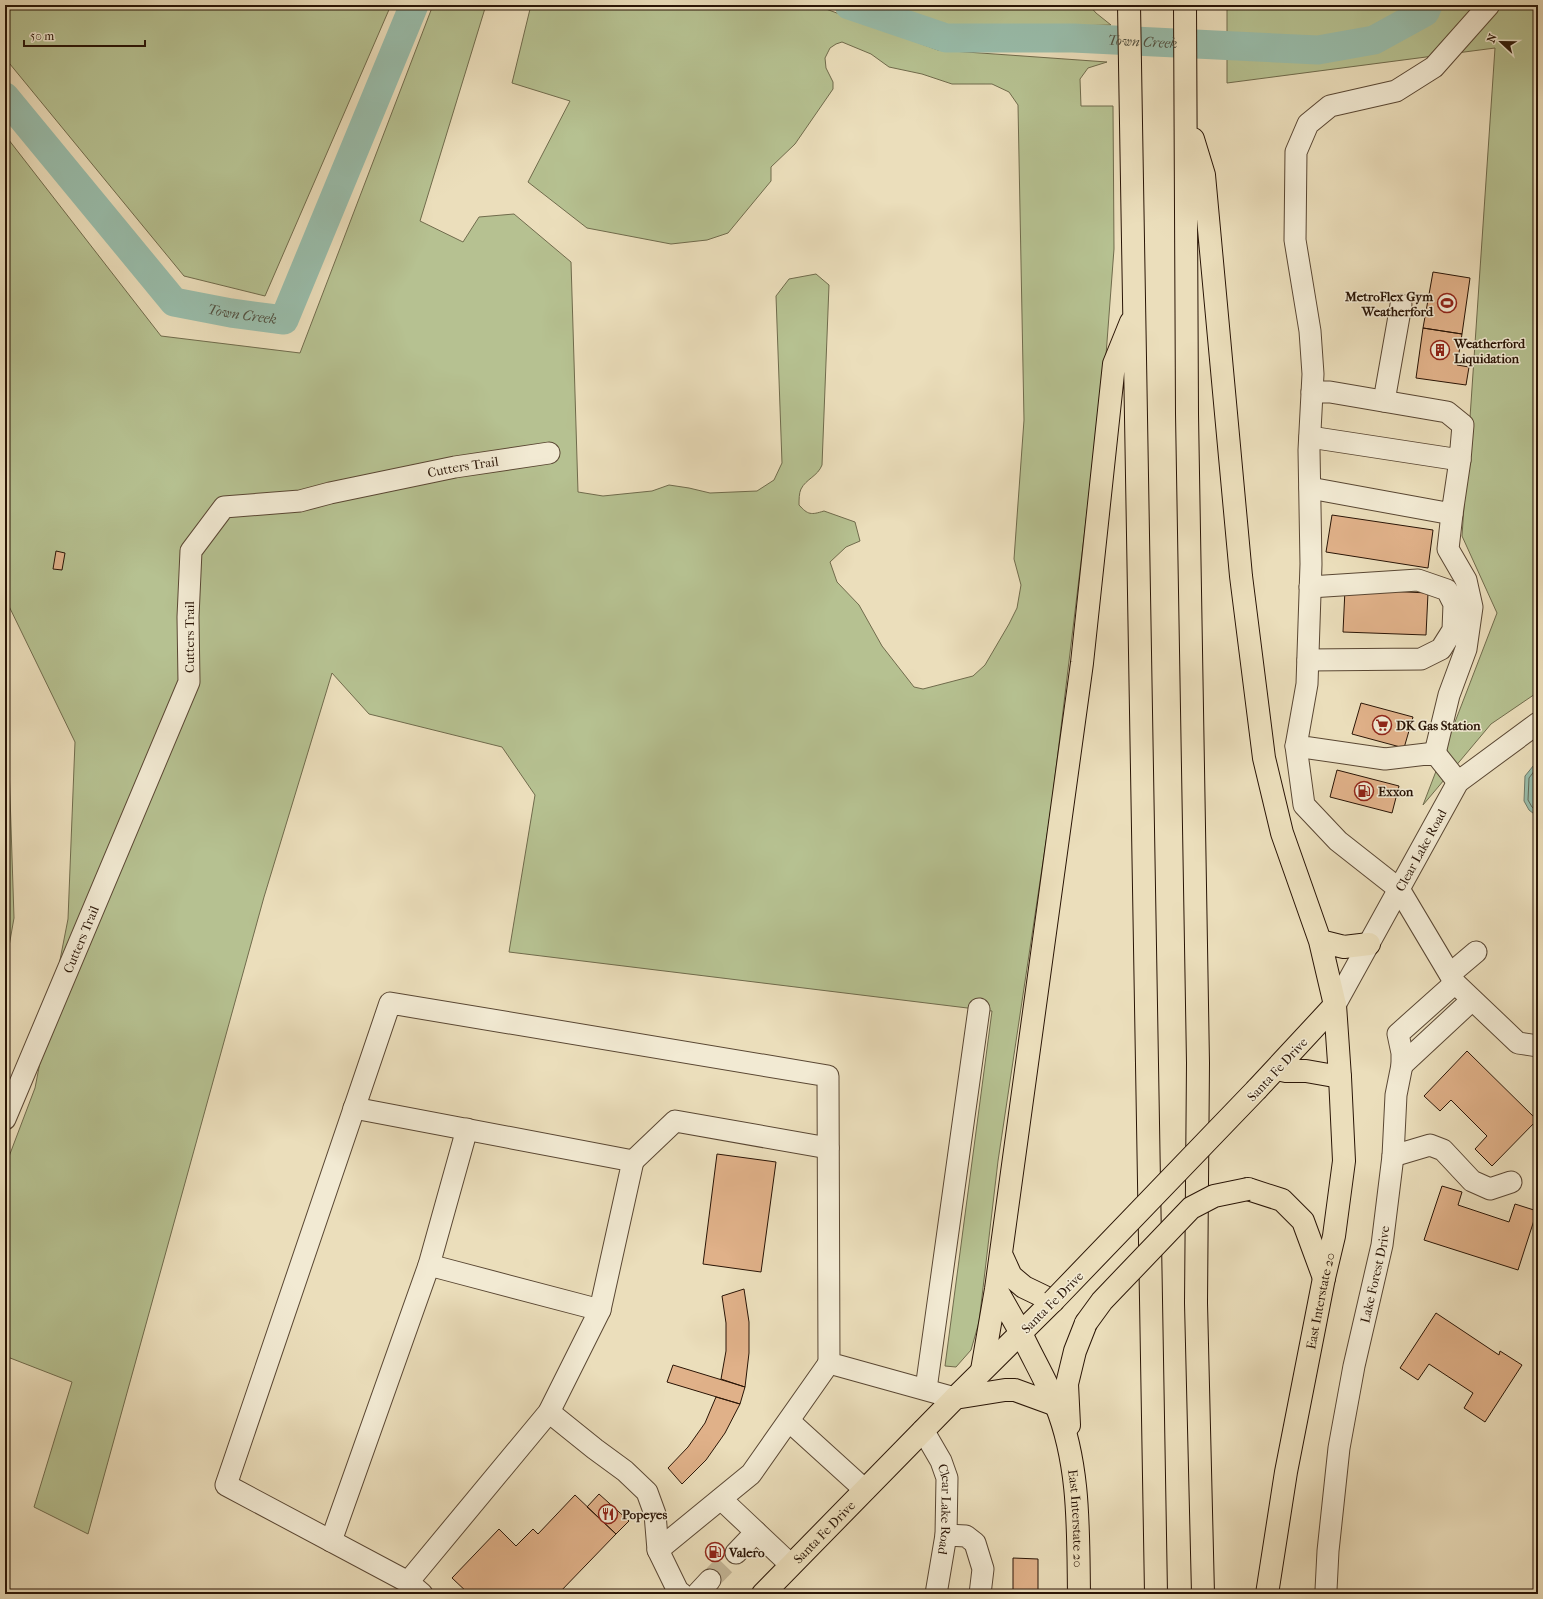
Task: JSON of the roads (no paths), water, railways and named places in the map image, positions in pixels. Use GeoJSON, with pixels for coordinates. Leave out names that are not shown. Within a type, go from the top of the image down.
{"type":"FeatureCollection","features":[{"type":"Feature","properties":{"kind":"main road"},"geometry":{"type":"LineString","coordinates":[[1129,5],[1156,1594]]}},
{"type":"Feature","properties":{"kind":"main road"},"geometry":{"type":"LineString","coordinates":[[1185,5],[1187,430],[1198,1063],[1196,1303],[1203,1594]]}},
{"type":"Feature","properties":{"kind":"main road","name":"East Interstate 20"},"geometry":{"type":"LineString","coordinates":[[1186,114],[1204,174],[1241,576],[1264,758],[1282,833],[1320,941],[1335,1005],[1340,1077],[1344,1161],[1334,1236],[1324,1278],[1286,1472],[1267,1594]]}},
{"type":"Feature","properties":{"kind":"main road"},"geometry":{"type":"LineString","coordinates":[[982,1370],[1001,1254],[1082,663],[1114,364],[1135,313]]}},
{"type":"Feature","properties":{"kind":"main road"},"geometry":{"type":"LineString","coordinates":[[1320,941],[1344,947],[1369,944]]}},
{"type":"Feature","properties":{"kind":"main road","name":"Santa Fe Drive"},"geometry":{"type":"LineString","coordinates":[[763,1594],[982,1370],[1054,1301],[1278,1069],[1335,1005]]}},
{"type":"Feature","properties":{"kind":"main road"},"geometry":{"type":"LineString","coordinates":[[1278,1069],[1286,1071],[1306,1071],[1340,1077]]}},
{"type":"Feature","properties":{"kind":"main road"},"geometry":{"type":"LineString","coordinates":[[1070,1452],[1067,1384],[1075,1351],[1086,1323],[1102,1301],[1191,1208],[1214,1196],[1248,1189],[1282,1200],[1303,1221],[1324,1278]]}},
{"type":"Feature","properties":{"kind":"main road"},"geometry":{"type":"LineString","coordinates":[[1001,1254],[1011,1276],[1024,1287],[1054,1301]]}},
{"type":"Feature","properties":{"kind":"main road","name":"East Interstate 20"},"geometry":{"type":"LineString","coordinates":[[996,1289],[1021,1334],[1056,1405],[1070,1452],[1077,1504],[1079,1594]]}},
{"type":"Feature","properties":{"kind":"main road"},"geometry":{"type":"LineString","coordinates":[[955,1398],[1005,1390],[1016,1390],[1056,1405]]}},
{"type":"Feature","properties":{"kind":"street"},"geometry":{"type":"LineString","coordinates":[[1489,5],[1434,67],[1396,91],[1330,106],[1308,124],[1296,152],[1295,240],[1310,330],[1313,374],[1310,437],[1310,587],[1307,684],[1296,746],[1304,805],[1338,841],[1399,889],[1453,978],[1472,1000],[1518,1043],[1538,1046]]}},
{"type":"Feature","properties":{"kind":"street"},"geometry":{"type":"LineString","coordinates":[[1384,401],[1401,305]]}},
{"type":"Feature","properties":{"kind":"street"},"geometry":{"type":"LineString","coordinates":[[1312,392],[1330,392],[1447,412],[1463,425],[1460,460],[1448,549],[1466,580],[1472,607],[1466,649],[1449,695],[1435,753]]}},
{"type":"Feature","properties":{"kind":"street"},"geometry":{"type":"LineString","coordinates":[[1310,437],[1460,460]]}},
{"type":"Feature","properties":{"kind":"street","name":"Cutters Trail"},"geometry":{"type":"LineString","coordinates":[[5,1119],[189,682],[188,617],[191,551],[224,507],[300,501],[330,493],[455,467],[549,453]]}},
{"type":"Feature","properties":{"kind":"street"},"geometry":{"type":"LineString","coordinates":[[1310,488],[1452,514]]}},
{"type":"Feature","properties":{"kind":"street"},"geometry":{"type":"LineString","coordinates":[[1308,660],[1421,659],[1441,648],[1453,630],[1454,604],[1447,590],[1418,580],[1310,587]]}},
{"type":"Feature","properties":{"kind":"street","name":"Clear Lake Road"},"geometry":{"type":"LineString","coordinates":[[1335,1005],[1458,782],[1538,723]]}},
{"type":"Feature","properties":{"kind":"street"},"geometry":{"type":"LineString","coordinates":[[1296,746],[1385,759],[1435,753]]}},
{"type":"Feature","properties":{"kind":"street"},"geometry":{"type":"LineString","coordinates":[[1435,753],[1458,782]]}},
{"type":"Feature","properties":{"kind":"street"},"geometry":{"type":"LineString","coordinates":[[1453,978],[1476,952]]}},
{"type":"Feature","properties":{"kind":"street","name":"Lake Forest Drive"},"geometry":{"type":"LineString","coordinates":[[1326,1590],[1328,1551],[1338,1448],[1354,1366],[1382,1245],[1393,1156],[1396,1095],[1402,1065],[1402,1053],[1398,1034],[1453,978]]}},
{"type":"Feature","properties":{"kind":"street"},"geometry":{"type":"LineString","coordinates":[[1402,1065],[1472,1000]]}},
{"type":"Feature","properties":{"kind":"street"},"geometry":{"type":"LineString","coordinates":[[658,1550],[752,1474],[829,1363],[828,1076],[390,1003],[226,1485],[415,1588],[549,1412],[600,1310],[633,1161],[675,1120],[828,1148]]}},
{"type":"Feature","properties":{"kind":"street"},"geometry":{"type":"LineString","coordinates":[[926,1389],[979,1009]]}},
{"type":"Feature","properties":{"kind":"street"},"geometry":{"type":"LineString","coordinates":[[354,1108],[633,1161]]}},
{"type":"Feature","properties":{"kind":"street"},"geometry":{"type":"LineString","coordinates":[[331,1541],[430,1265],[467,1129]]}},
{"type":"Feature","properties":{"kind":"street"},"geometry":{"type":"LineString","coordinates":[[1393,1156],[1430,1145],[1443,1150],[1472,1181],[1490,1189],[1511,1182]]}},
{"type":"Feature","properties":{"kind":"street"},"geometry":{"type":"LineString","coordinates":[[430,1265],[600,1310]]}},
{"type":"Feature","properties":{"kind":"street"},"geometry":{"type":"LineString","coordinates":[[829,1363],[955,1398]]}},
{"type":"Feature","properties":{"kind":"street"},"geometry":{"type":"LineString","coordinates":[[549,1412],[595,1449],[626,1471],[647,1492],[655,1514],[658,1550],[678,1590],[682,1594]]}},
{"type":"Feature","properties":{"kind":"street"},"geometry":{"type":"LineString","coordinates":[[789,1420],[865,1490]]}},
{"type":"Feature","properties":{"kind":"street","name":"Clear Lake Road"},"geometry":{"type":"LineString","coordinates":[[923,1430],[941,1461],[947,1478],[946,1535],[936,1594]]}},
{"type":"Feature","properties":{"kind":"street"},"geometry":{"type":"LineString","coordinates":[[721,1499],[791,1565]]}},
{"type":"Feature","properties":{"kind":"street"},"geometry":{"type":"LineString","coordinates":[[736,1553],[756,1532]]}},
{"type":"Feature","properties":{"kind":"street"},"geometry":{"type":"LineString","coordinates":[[946,1535],[966,1536],[975,1543],[983,1569],[980,1594]]}},
{"type":"Feature","properties":{"kind":"water"},"geometry":{"type":"Polygon","coordinates":[[[1538,760],[1538,817],[1529,810],[1524,801],[1525,776],[1538,760]]]}},
{"type":"Feature","properties":{"kind":"waterway","name":"Town Creek"},"geometry":{"type":"LineString","coordinates":[[5,97],[174,302],[231,313],[284,320],[414,5]]}},
{"type":"Feature","properties":{"kind":"waterway","name":"Town Creek"},"geometry":{"type":"LineString","coordinates":[[849,5],[946,38],[1073,38],[1318,50],[1374,40],[1425,12],[1428,5]]}},
{"type":"Feature","properties":{"kind":"tunnel"},"geometry":{"type":"LineString","coordinates":[[710,1580],[736,1553]]}},
{"type":"Feature","properties":{"kind":"place","name":"MetroFlex Gym Weatherford"},"geometry":{"type":"Point","coordinates":[1447,303]}},
{"type":"Feature","properties":{"kind":"place","name":"Weatherford Liquidation"},"geometry":{"type":"Point","coordinates":[1440,350]}},
{"type":"Feature","properties":{"kind":"place","name":"DK Gas Station"},"geometry":{"type":"Point","coordinates":[1382,725]}},
{"type":"Feature","properties":{"kind":"place","name":"Exxon"},"geometry":{"type":"Point","coordinates":[1364,791]}},
{"type":"Feature","properties":{"kind":"place","name":"Popeyes"},"geometry":{"type":"Point","coordinates":[608,1514]}},
{"type":"Feature","properties":{"kind":"place","name":"Valero"},"geometry":{"type":"Point","coordinates":[715,1552]}}]}
